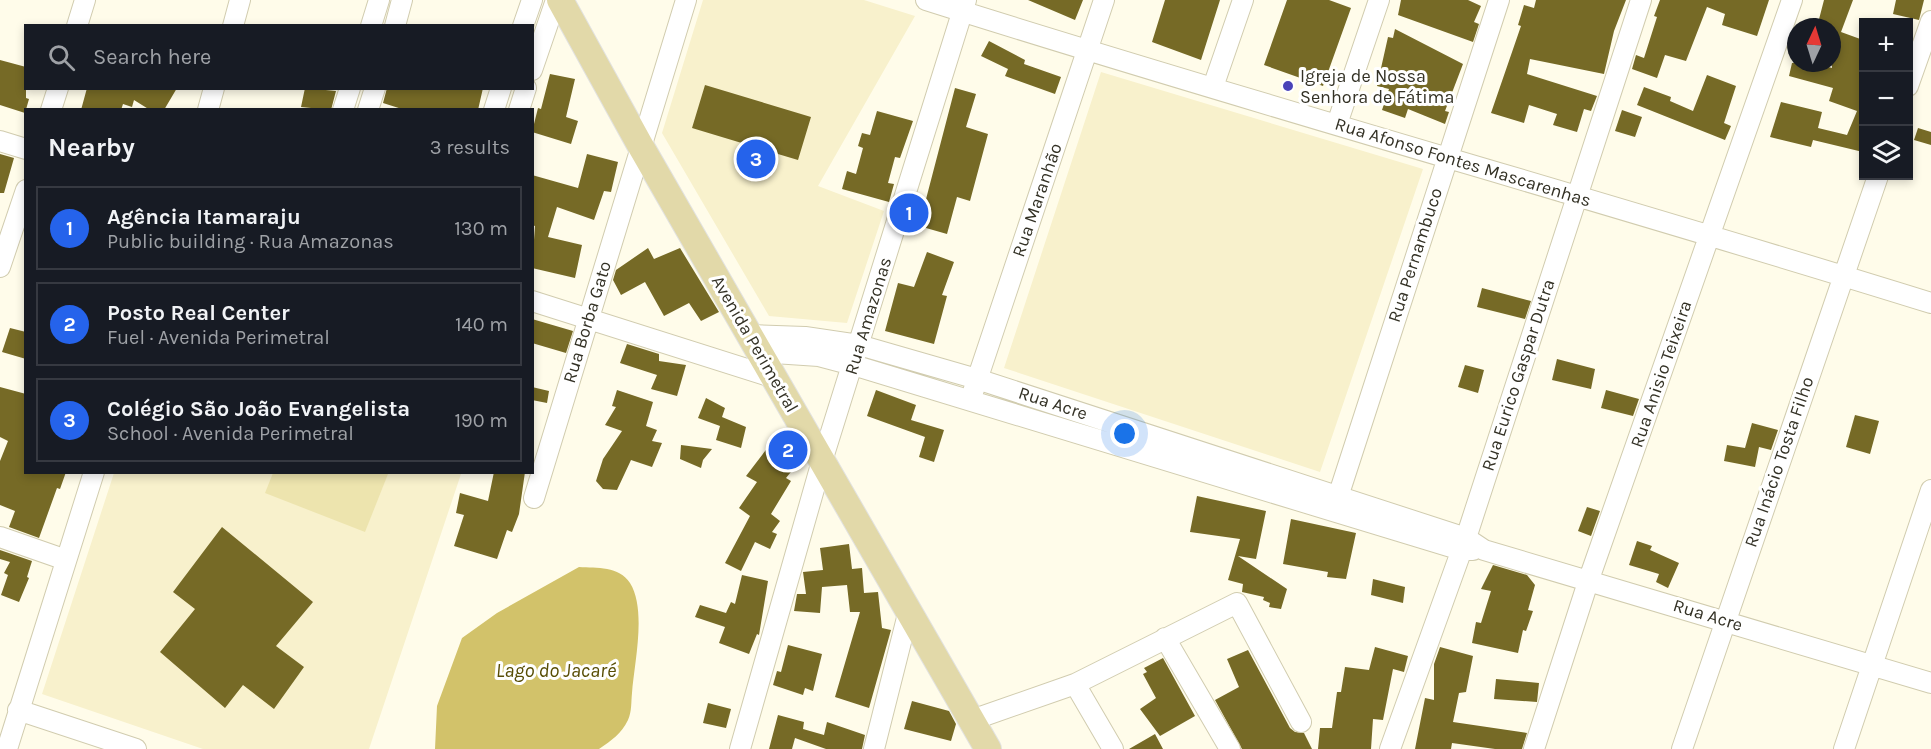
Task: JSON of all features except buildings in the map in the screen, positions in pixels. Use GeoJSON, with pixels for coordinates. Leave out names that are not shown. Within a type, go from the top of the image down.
{"type":"FeatureCollection","features":[{"type":"Feature","properties":{"kind":"main road","name":"Avenida Perimetral"},"geometry":{"type":"LineString","coordinates":[[558,0],[988,749]]}},
{"type":"Feature","properties":{"kind":"street"},"geometry":{"type":"LineString","coordinates":[[78,24],[85,0]]}},
{"type":"Feature","properties":{"kind":"street"},"geometry":{"type":"LineString","coordinates":[[234,24],[240,0]]}},
{"type":"Feature","properties":{"kind":"street"},"geometry":{"type":"LineString","coordinates":[[372,24],[379,0]]}},
{"type":"Feature","properties":{"kind":"street"},"geometry":{"type":"LineString","coordinates":[[396,24],[402,0]]}},
{"type":"Feature","properties":{"kind":"street"},"geometry":{"type":"LineString","coordinates":[[524,24],[532,0]]}},
{"type":"Feature","properties":{"kind":"street"},"geometry":{"type":"LineString","coordinates":[[534,65],[558,0]]}},
{"type":"Feature","properties":{"kind":"street","name":"Rua Borba Gato"},"geometry":{"type":"LineString","coordinates":[[534,498],[587,318],[686,0]]}},
{"type":"Feature","properties":{"kind":"street","name":"Rua Afonso Fontes Mascarenhas"},"geometry":{"type":"LineString","coordinates":[[926,0],[964,6],[1088,49],[1575,197],[1710,234],[1931,303]]}},
{"type":"Feature","properties":{"kind":"street","name":"Rua Maranhão"},"geometry":{"type":"LineString","coordinates":[[970,400],[1104,0]]}},
{"type":"Feature","properties":{"kind":"street"},"geometry":{"type":"LineString","coordinates":[[1213,87],[1243,0]]}},
{"type":"Feature","properties":{"kind":"street"},"geometry":{"type":"LineString","coordinates":[[1337,124],[1379,0]]}},
{"type":"Feature","properties":{"kind":"street","name":"Rua Pernambuco"},"geometry":{"type":"LineString","coordinates":[[1336,503],[1499,0]]}},
{"type":"Feature","properties":{"kind":"street","name":"Rua Eurico Gaspar Dutra"},"geometry":{"type":"LineString","coordinates":[[1390,749],[1463,544],[1641,0]]}},
{"type":"Feature","properties":{"kind":"street","name":"Rua Anisio Teixeira"},"geometry":{"type":"LineString","coordinates":[[1534,749],[1589,579],[1792,0]]}},
{"type":"Feature","properties":{"kind":"street","name":"Rua Amazonas"},"geometry":{"type":"LineString","coordinates":[[740,749],[822,461],[964,6]]}},
{"type":"Feature","properties":{"kind":"street"},"geometry":{"type":"LineString","coordinates":[[1913,72],[1931,21]]}},
{"type":"Feature","properties":{"kind":"street"},"geometry":{"type":"LineString","coordinates":[[52,108],[57,90]]}},
{"type":"Feature","properties":{"kind":"street"},"geometry":{"type":"LineString","coordinates":[[209,108],[213,90]]}},
{"type":"Feature","properties":{"kind":"street"},"geometry":{"type":"LineString","coordinates":[[344,108],[349,90]]}},
{"type":"Feature","properties":{"kind":"street"},"geometry":{"type":"LineString","coordinates":[[369,108],[374,90]]}},
{"type":"Feature","properties":{"kind":"street"},"geometry":{"type":"LineString","coordinates":[[495,108],[500,90]]}},
{"type":"Feature","properties":{"kind":"street"},"geometry":{"type":"LineString","coordinates":[[520,108],[525,90]]}},
{"type":"Feature","properties":{"kind":"street"},"geometry":{"type":"LineString","coordinates":[[0,141],[24,148]]}},
{"type":"Feature","properties":{"kind":"street","name":"Rua Inácio Tosta Filho"},"geometry":{"type":"LineString","coordinates":[[1682,749],[1877,180]]}},
{"type":"Feature","properties":{"kind":"street"},"geometry":{"type":"LineString","coordinates":[[0,267],[24,196]]}},
{"type":"Feature","properties":{"kind":"street"},"geometry":{"type":"LineString","coordinates":[[534,302],[775,378]]}},
{"type":"Feature","properties":{"kind":"street","name":"Rua Acre"},"geometry":{"type":"LineString","coordinates":[[755,343],[805,337],[859,345],[977,379],[1336,503],[1463,544],[1589,579],[1931,683]]}},
{"type":"Feature","properties":{"kind":"street","name":"Rua Acre"},"geometry":{"type":"LineString","coordinates":[[755,343],[853,364],[970,400],[1336,503]]}},
{"type":"Feature","properties":{"kind":"street"},"geometry":{"type":"LineString","coordinates":[[7,749],[93,474]]}},
{"type":"Feature","properties":{"kind":"street"},"geometry":{"type":"LineString","coordinates":[[1844,749],[1931,490]]}},
{"type":"Feature","properties":{"kind":"street"},"geometry":{"type":"LineString","coordinates":[[0,537],[66,560]]}},
{"type":"Feature","properties":{"kind":"street"},"geometry":{"type":"LineString","coordinates":[[972,720],[1075,684],[1237,603],[1301,722]]}},
{"type":"Feature","properties":{"kind":"street"},"geometry":{"type":"LineString","coordinates":[[874,749],[909,610]]}},
{"type":"Feature","properties":{"kind":"street"},"geometry":{"type":"LineString","coordinates":[[1165,638],[1230,749]]}},
{"type":"Feature","properties":{"kind":"street"},"geometry":{"type":"LineString","coordinates":[[1075,684],[1113,749]]}},
{"type":"Feature","properties":{"kind":"street"},"geometry":{"type":"LineString","coordinates":[[18,710],[136,749]]}},
{"type":"Feature","properties":{"kind":"shaded area"},"geometry":{"type":"Polygon","coordinates":[[[703,0],[864,0],[915,16],[818,186],[884,211],[847,323],[769,316],[662,133],[703,0]]]}},
{"type":"Feature","properties":{"kind":"shaded area"},"geometry":{"type":"Polygon","coordinates":[[[1101,72],[1423,169],[1320,472],[1004,368],[1101,72]]]}},
{"type":"Feature","properties":{"kind":"shaded area"},"geometry":{"type":"Polygon","coordinates":[[[114,474],[461,474],[369,749],[203,749],[42,694],[114,474]]]}},
{"type":"Feature","properties":{"kind":"shaded area"},"geometry":{"type":"Polygon","coordinates":[[[273,474],[388,474],[365,532],[265,493],[273,474]]]}},
{"type":"Feature","properties":{"kind":"water","name":"Lago do Jacaré"},"geometry":{"type":"Polygon","coordinates":[[[579,567],[607,569],[620,573],[630,583],[635,594],[639,622],[637,653],[630,713],[622,729],[599,749],[435,749],[437,706],[462,638],[497,613],[579,567]]]}},
{"type":"Feature","properties":{"kind":"place","name":"Igreja de Nossa Senhora de Fátima"},"geometry":{"type":"Point","coordinates":[1288,86]}},
{"type":"Feature","properties":{"kind":"place","name":"Colégio São João Evangelista"},"geometry":{"type":"Point","coordinates":[756,159]}},
{"type":"Feature","properties":{"kind":"place","name":"Agência Itamaraju"},"geometry":{"type":"Point","coordinates":[909,213]}},
{"type":"Feature","properties":{"kind":"place","name":"Posto Real Center"},"geometry":{"type":"Point","coordinates":[788,450]}}]}
